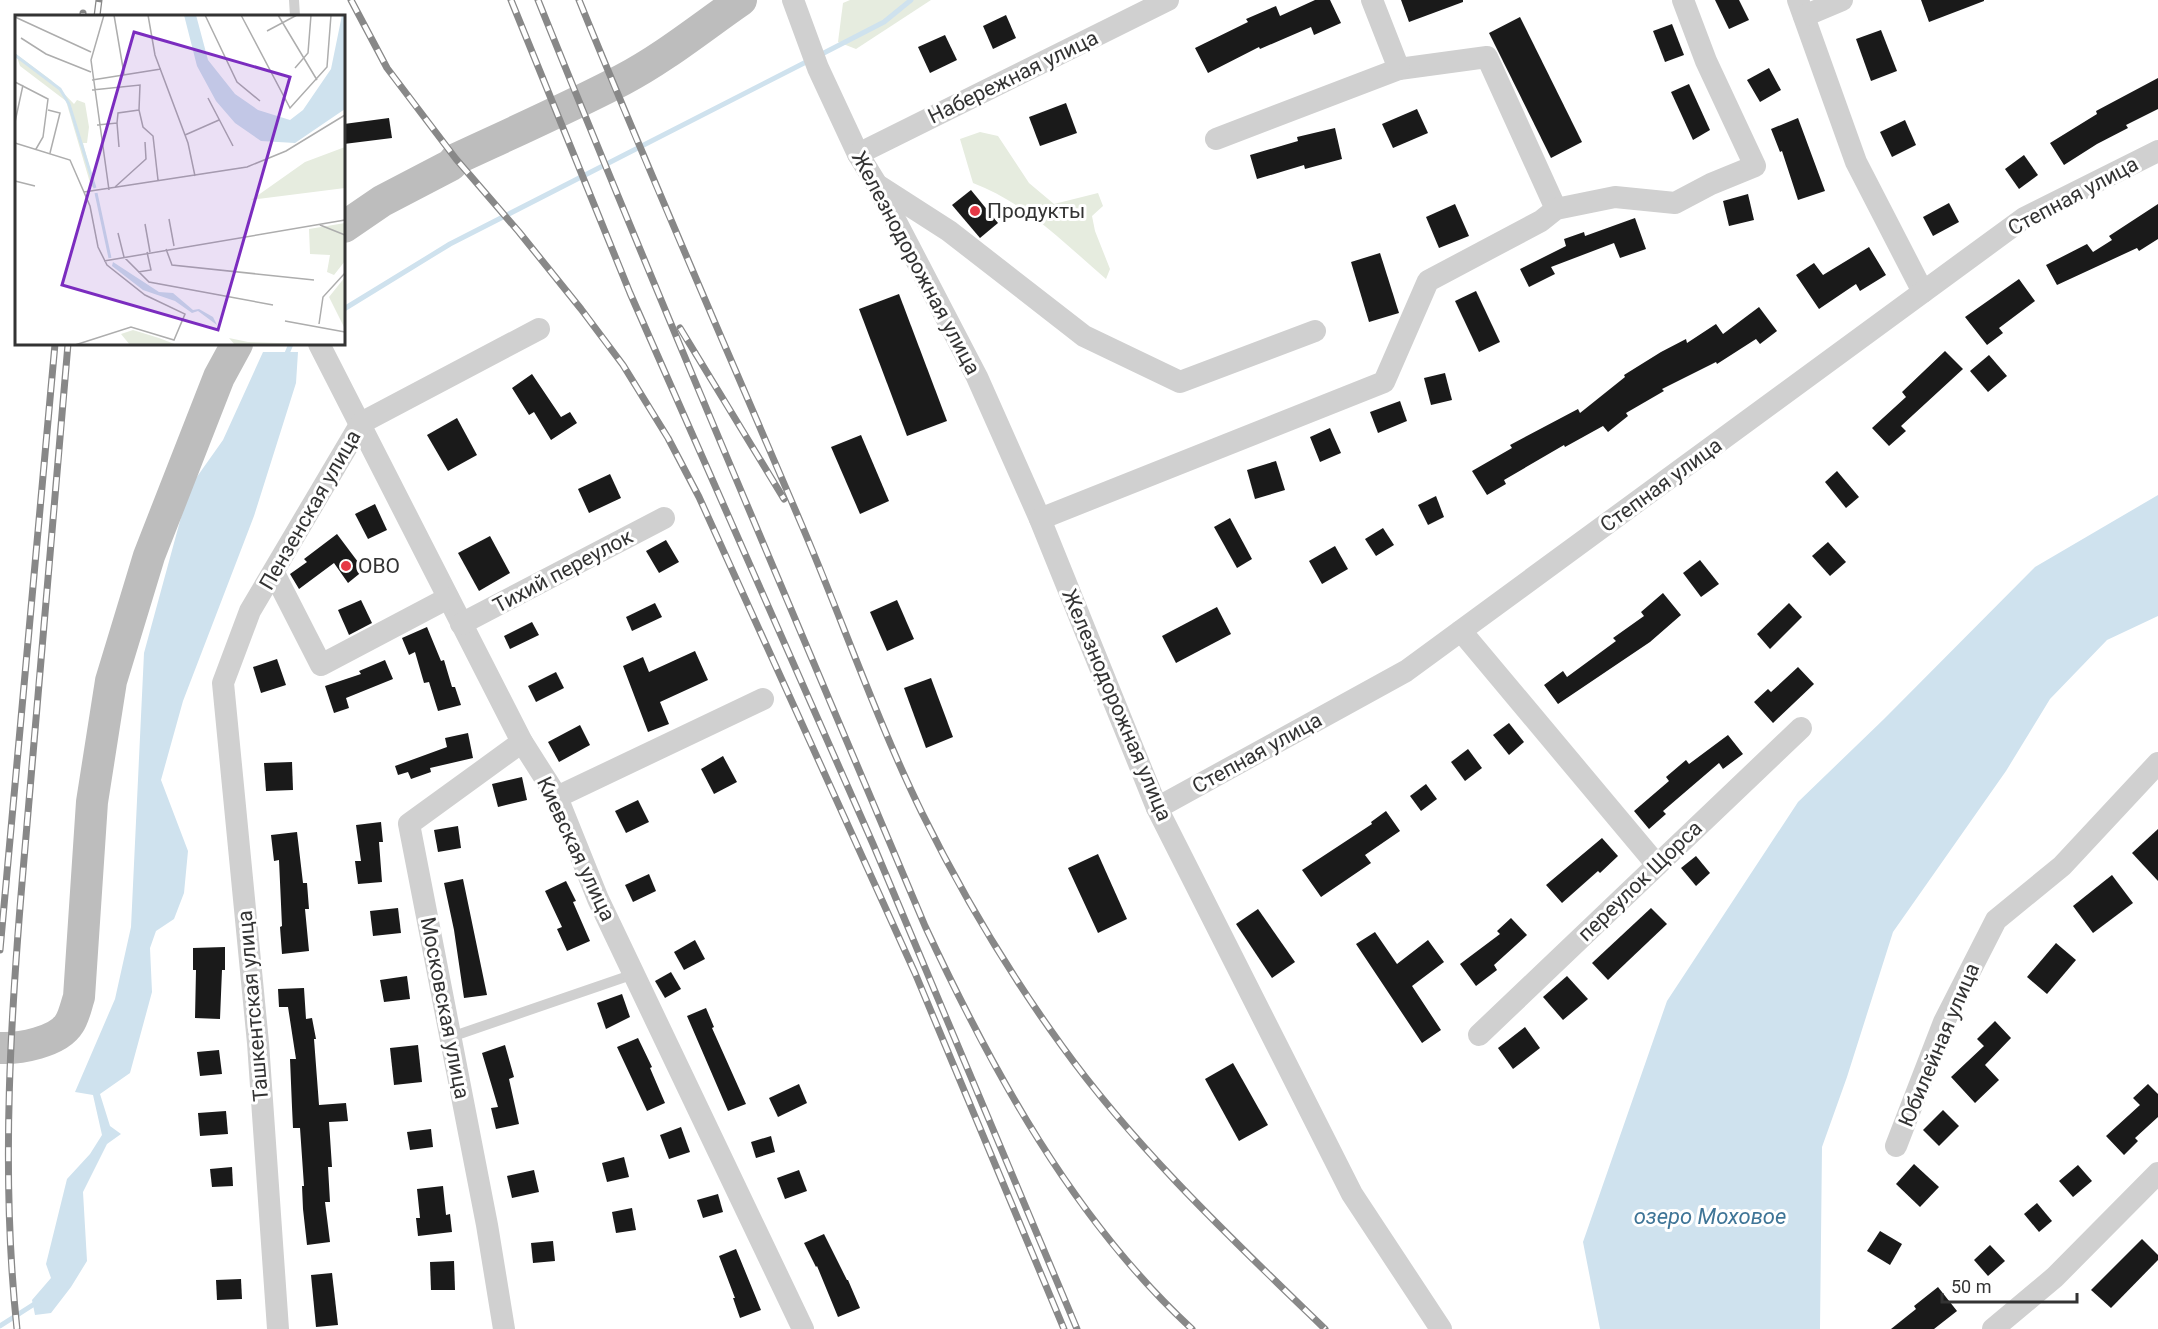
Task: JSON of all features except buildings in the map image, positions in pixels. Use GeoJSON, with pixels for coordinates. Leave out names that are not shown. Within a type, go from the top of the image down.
{"type":"FeatureCollection","features":[{"type":"Feature","properties":{"kind":"main road"},"geometry":{"type":"LineString","coordinates":[[345,226],[382,201],[451,165],[456,159],[557,113],[624,79],[684,41],[741,0]]}},
{"type":"Feature","properties":{"kind":"main road"},"geometry":{"type":"LineString","coordinates":[[0,1048],[32,1044],[52,1038],[69,1025],[79,997],[92,802],[111,681],[149,556],[219,376],[236,345]]}},
{"type":"Feature","properties":{"kind":"street","name":"Железнодорожная улица"},"geometry":{"type":"LineString","coordinates":[[793,0],[814,57],[858,154],[877,185],[977,377],[1040,519],[1157,808],[1352,1194],[1441,1329]]}},
{"type":"Feature","properties":{"kind":"street","name":"Набережная улица"},"geometry":{"type":"LineString","coordinates":[[858,154],[1168,0]]}},
{"type":"Feature","properties":{"kind":"street"},"geometry":{"type":"LineString","coordinates":[[1372,0],[1399,69]]}},
{"type":"Feature","properties":{"kind":"street"},"geometry":{"type":"LineString","coordinates":[[1040,519],[1384,382],[1428,282],[1541,221],[1556,209],[1615,197],[1675,203],[1711,184],[1755,166],[1706,61],[1683,0]]}},
{"type":"Feature","properties":{"kind":"street"},"geometry":{"type":"LineString","coordinates":[[1842,0],[1801,8],[1856,162],[1923,292]]}},
{"type":"Feature","properties":{"kind":"street"},"geometry":{"type":"LineString","coordinates":[[1216,139],[1399,69],[1487,57],[1556,209]]}},
{"type":"Feature","properties":{"kind":"street","name":"Степная улица"},"geometry":{"type":"LineString","coordinates":[[1157,808],[1406,671],[2024,218],[2158,151]]}},
{"type":"Feature","properties":{"kind":"street"},"geometry":{"type":"LineString","coordinates":[[877,185],[949,231],[1083,336],[1180,382],[1315,331]]}},
{"type":"Feature","properties":{"kind":"street","name":"Пензенская улица"},"geometry":{"type":"LineString","coordinates":[[223,683],[250,611],[361,423],[538,329]]}},
{"type":"Feature","properties":{"kind":"street","name":"Киевская улица"},"geometry":{"type":"LineString","coordinates":[[320,345],[522,742],[557,797],[598,899],[803,1329]]}},
{"type":"Feature","properties":{"kind":"street","name":"Тихий переулок"},"geometry":{"type":"LineString","coordinates":[[461,624],[664,518]]}},
{"type":"Feature","properties":{"kind":"street"},"geometry":{"type":"LineString","coordinates":[[274,573],[321,665],[448,598]]}},
{"type":"Feature","properties":{"kind":"street"},"geometry":{"type":"LineString","coordinates":[[1461,631],[1657,865]]}},
{"type":"Feature","properties":{"kind":"street","name":"Ташкентская улица"},"geometry":{"type":"LineString","coordinates":[[223,683],[258,1043],[278,1329]]}},
{"type":"Feature","properties":{"kind":"street"},"geometry":{"type":"LineString","coordinates":[[557,797],[763,699]]}},
{"type":"Feature","properties":{"kind":"street","name":"переулок Щорса"},"geometry":{"type":"LineString","coordinates":[[1479,1035],[1801,728]]}},
{"type":"Feature","properties":{"kind":"street","name":"Московская улица"},"geometry":{"type":"LineString","coordinates":[[504,1329],[487,1225],[409,824],[522,742]]}},
{"type":"Feature","properties":{"kind":"street","name":"Юбилейная улица"},"geometry":{"type":"LineString","coordinates":[[1896,1146],[1944,1022],[1996,920],[2062,866],[2158,764]]}},
{"type":"Feature","properties":{"kind":"street"},"geometry":{"type":"LineString","coordinates":[[1993,1329],[2055,1277],[2158,1173]]}},
{"type":"Feature","properties":{"kind":"lane"},"geometry":{"type":"LineString","coordinates":[[294,0],[295,15]]}},
{"type":"Feature","properties":{"kind":"lane"},"geometry":{"type":"LineString","coordinates":[[451,1037],[634,974]]}},
{"type":"Feature","properties":{"kind":"shaded area"},"geometry":{"type":"Polygon","coordinates":[[[850,0],[931,0],[856,49],[838,42],[843,3],[850,0]]]}},
{"type":"Feature","properties":{"kind":"shaded area"},"geometry":{"type":"Polygon","coordinates":[[[980,132],[998,136],[1029,183],[1054,204],[1098,193],[1103,206],[1092,216],[1095,231],[1110,269],[1106,279],[1044,225],[1010,201],[973,183],[960,139],[980,132]]]}},
{"type":"Feature","properties":{"kind":"water"},"geometry":{"type":"Polygon","coordinates":[[[263,352],[298,352],[296,383],[254,516],[183,701],[161,780],[188,851],[184,893],[174,919],[156,931],[150,948],[152,992],[130,1073],[100,1094],[110,1126],[121,1134],[107,1144],[83,1192],[87,1261],[51,1313],[35,1315],[32,1300],[51,1278],[46,1264],[67,1179],[90,1154],[102,1135],[93,1095],[75,1092],[115,999],[131,927],[144,653],[189,488],[223,440],[263,352]]]}},
{"type":"Feature","properties":{"kind":"water","name":"озеро Моховое"},"geometry":{"type":"Polygon","coordinates":[[[2158,495],[2158,616],[2107,640],[2050,699],[2006,771],[1893,932],[1822,1147],[1820,1329],[1600,1329],[1583,1242],[1667,1001],[1798,802],[2035,567],[2158,495]]]}},
{"type":"Feature","properties":{"kind":"waterway"},"geometry":{"type":"LineString","coordinates":[[818,56],[884,22],[911,0]]}},
{"type":"Feature","properties":{"kind":"waterway"},"geometry":{"type":"LineString","coordinates":[[345,308],[450,244],[810,60]]}},
{"type":"Feature","properties":{"kind":"waterway"},"geometry":{"type":"LineString","coordinates":[[285,358],[291,345]]}},
{"type":"Feature","properties":{"kind":"waterway"},"geometry":{"type":"LineString","coordinates":[[0,1326],[39,1301]]}},
{"type":"Feature","properties":{"kind":"railway"},"geometry":{"type":"LineString","coordinates":[[97,15],[99,0]]}},
{"type":"Feature","properties":{"kind":"railway"},"geometry":{"type":"LineString","coordinates":[[351,0],[387,68],[456,159],[581,309],[623,365],[668,438],[699,497],[915,973],[1064,1329]]}},
{"type":"Feature","properties":{"kind":"railway"},"geometry":{"type":"LineString","coordinates":[[511,0],[630,293],[873,844],[1077,1329]]}},
{"type":"Feature","properties":{"kind":"railway"},"geometry":{"type":"LineString","coordinates":[[538,0],[730,464],[925,926],[951,981],[1008,1089],[1073,1192],[1149,1286],[1192,1329]]}},
{"type":"Feature","properties":{"kind":"railway"},"geometry":{"type":"LineString","coordinates":[[579,0],[803,528],[890,743],[953,873],[1005,962],[1042,1018],[1091,1084],[1187,1193],[1325,1329]]}},
{"type":"Feature","properties":{"kind":"railway"},"geometry":{"type":"LineString","coordinates":[[680,328],[784,499]]}},
{"type":"Feature","properties":{"kind":"railway"},"geometry":{"type":"LineString","coordinates":[[0,950],[55,345]]}},
{"type":"Feature","properties":{"kind":"railway"},"geometry":{"type":"LineString","coordinates":[[17,1329],[9,1210],[8,1149],[12,1028],[20,908],[68,345]]}},
{"type":"Feature","properties":{"kind":"place","name":"Продукты"},"geometry":{"type":"Point","coordinates":[975,211]}},
{"type":"Feature","properties":{"kind":"place","name":"ОВО"},"geometry":{"type":"Point","coordinates":[346,566]}}]}
